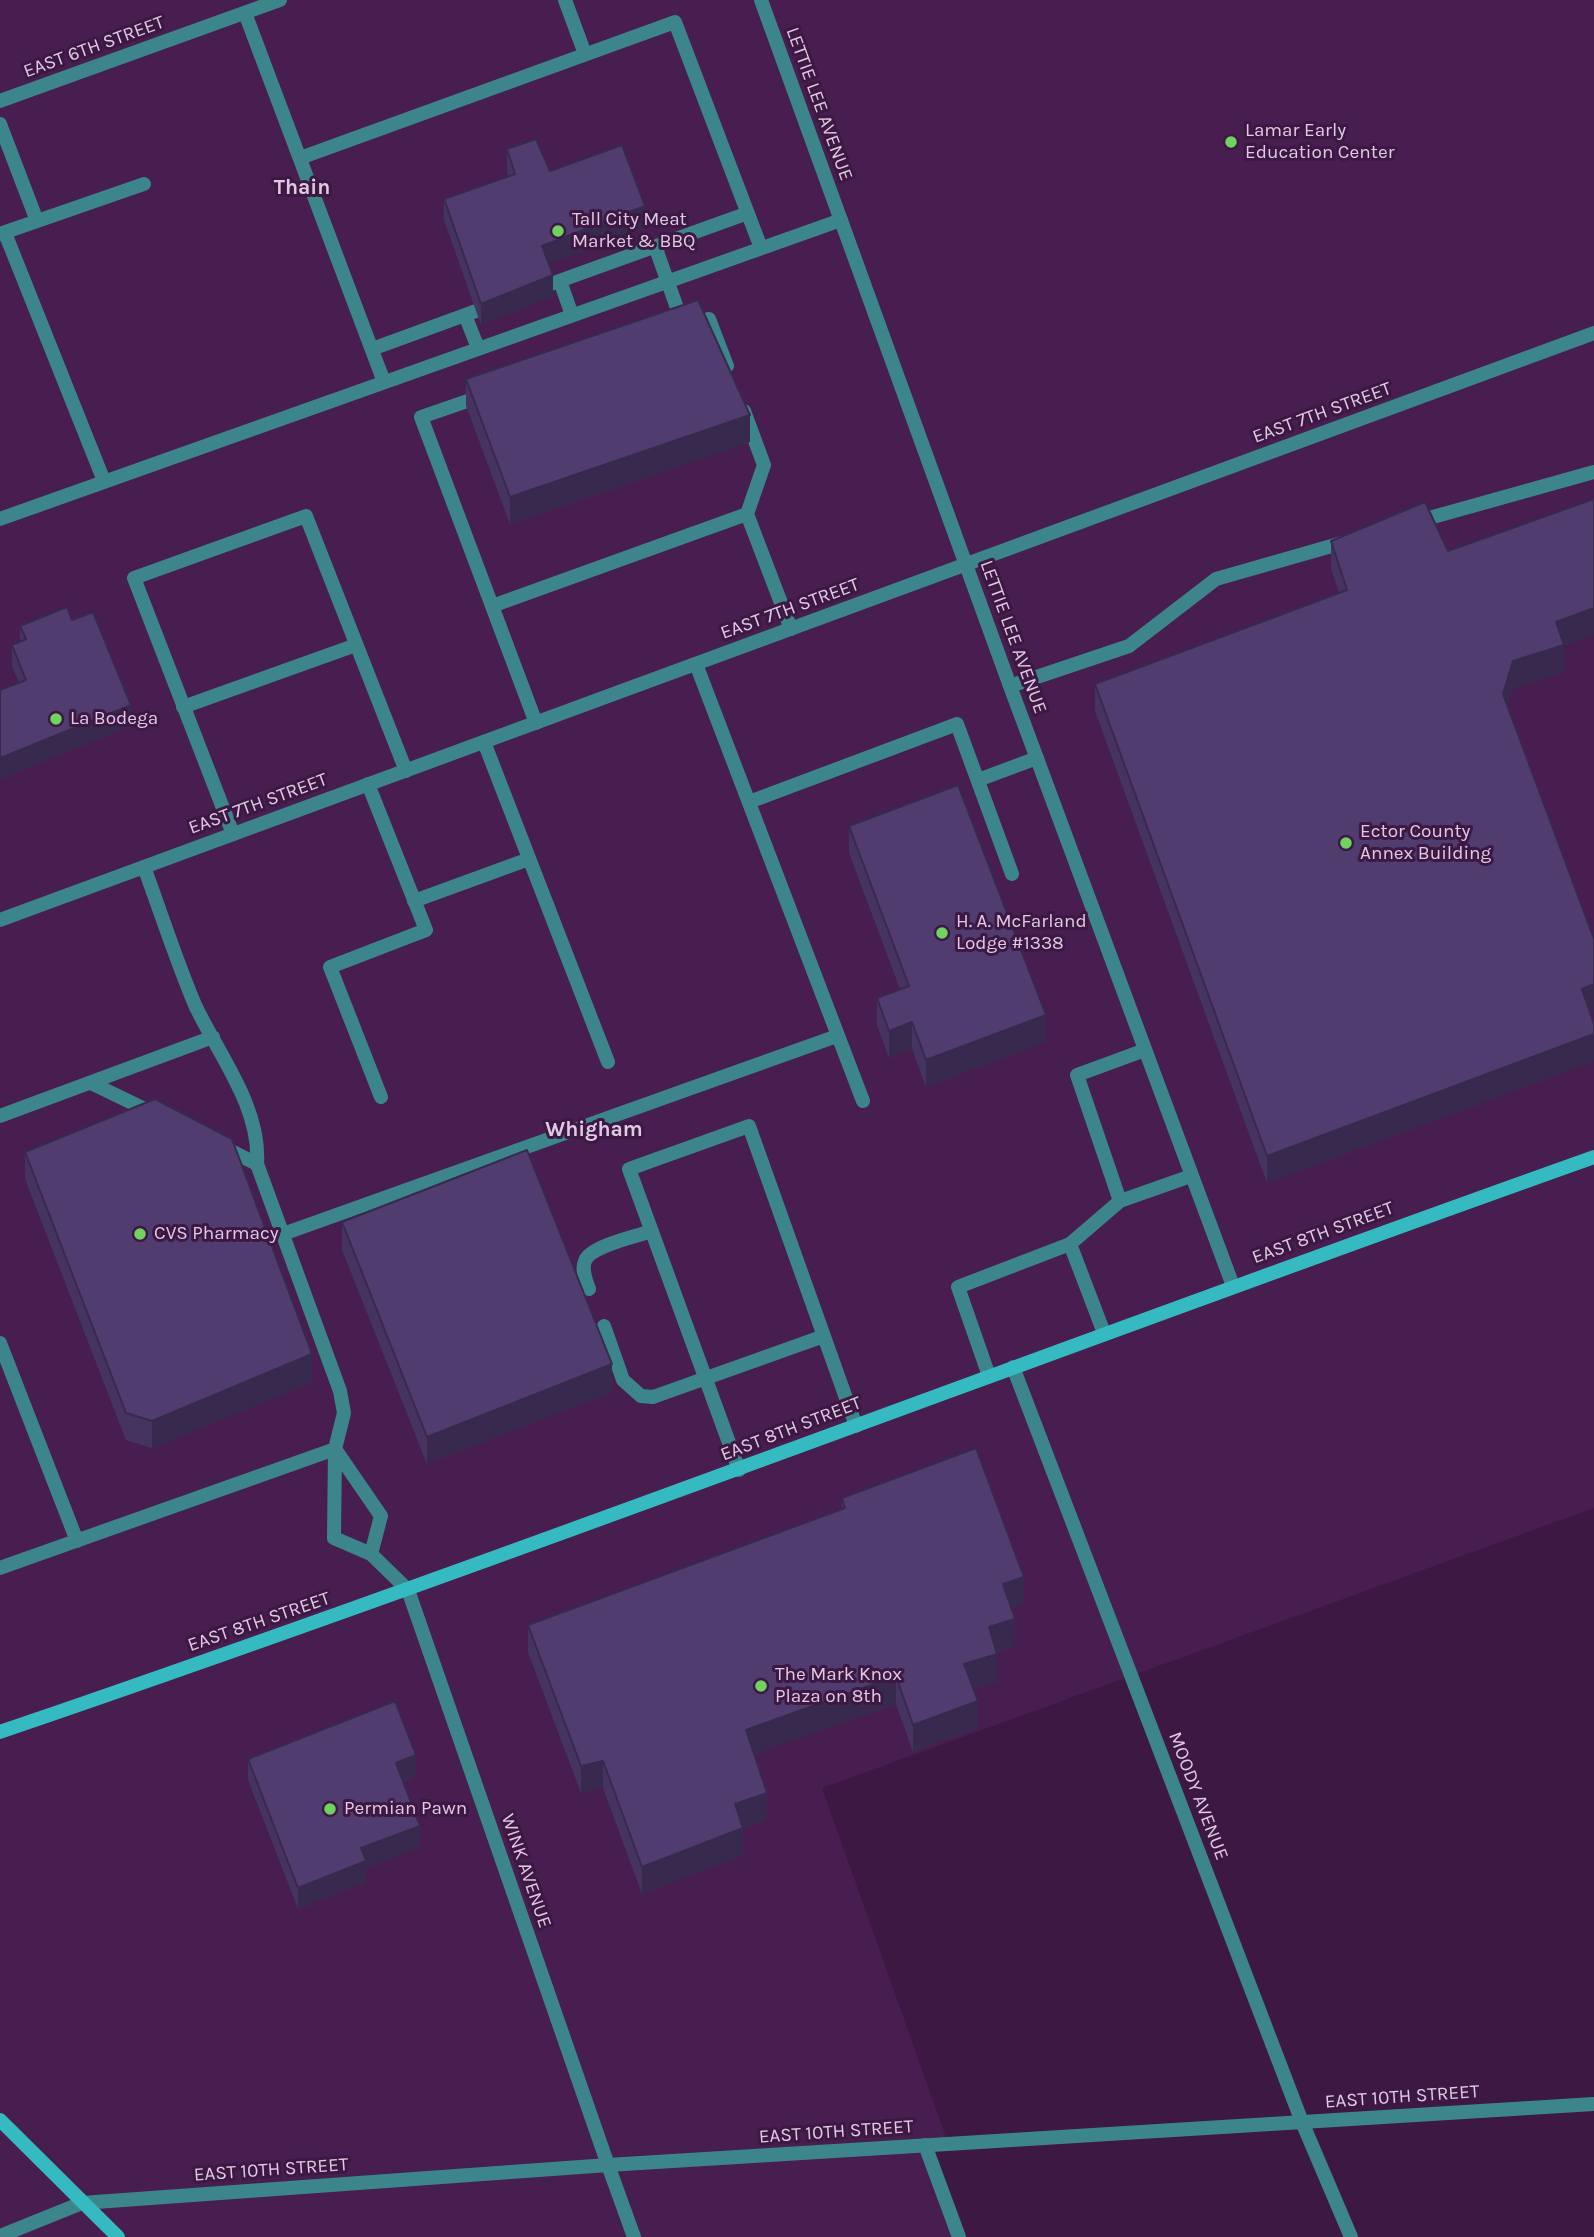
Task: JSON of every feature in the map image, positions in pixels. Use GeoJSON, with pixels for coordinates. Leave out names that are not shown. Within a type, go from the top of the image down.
{"type":"FeatureCollection","features":[{"type":"Feature","properties":{"kind":"main road","name":"EAST 8TH STREET"},"geometry":{"type":"LineString","coordinates":[[0,1732],[408,1590],[1104,1333],[1594,1157]]}},
{"type":"Feature","properties":{"kind":"main road"},"geometry":{"type":"LineString","coordinates":[[0,2120],[118,2237]]}},
{"type":"Feature","properties":{"kind":"street","name":"EAST 6TH STREET"},"geometry":{"type":"LineString","coordinates":[[0,101],[281,0]]}},
{"type":"Feature","properties":{"kind":"street"},"geometry":{"type":"LineString","coordinates":[[565,0],[585,54]]}},
{"type":"Feature","properties":{"kind":"street","name":"LETTIE LEE AVENUE"},"geometry":{"type":"LineString","coordinates":[[761,0],[1010,686],[1233,1286]]}},
{"type":"Feature","properties":{"kind":"street"},"geometry":{"type":"LineString","coordinates":[[246,13],[384,382]]}},
{"type":"Feature","properties":{"kind":"street"},"geometry":{"type":"LineString","coordinates":[[300,158],[675,22],[761,248]]}},
{"type":"Feature","properties":{"kind":"street"},"geometry":{"type":"LineString","coordinates":[[0,124],[37,221]]}},
{"type":"Feature","properties":{"kind":"street"},"geometry":{"type":"LineString","coordinates":[[104,481],[2,234],[144,184]]}},
{"type":"Feature","properties":{"kind":"street"},"geometry":{"type":"LineString","coordinates":[[572,315],[554,283],[748,213]]}},
{"type":"Feature","properties":{"kind":"street"},"geometry":{"type":"LineString","coordinates":[[0,519],[841,220]]}},
{"type":"Feature","properties":{"kind":"street"},"geometry":{"type":"LineString","coordinates":[[654,246],[667,281],[677,329],[709,319],[764,465],[747,514],[791,629]]}},
{"type":"Feature","properties":{"kind":"street"},"geometry":{"type":"LineString","coordinates":[[372,349],[471,313],[478,348]]}},
{"type":"Feature","properties":{"kind":"street","name":"EAST 7TH STREET"},"geometry":{"type":"LineString","coordinates":[[0,920],[1594,333]]}},
{"type":"Feature","properties":{"kind":"street"},"geometry":{"type":"LineString","coordinates":[[500,390],[421,417],[536,723]]}},
{"type":"Feature","properties":{"kind":"street"},"geometry":{"type":"LineString","coordinates":[[1404,525],[1594,472]]}},
{"type":"Feature","properties":{"kind":"street"},"geometry":{"type":"LineString","coordinates":[[492,606],[747,514]]}},
{"type":"Feature","properties":{"kind":"street"},"geometry":{"type":"LineString","coordinates":[[233,834],[134,578],[306,516],[406,771]]}},
{"type":"Feature","properties":{"kind":"street"},"geometry":{"type":"LineString","coordinates":[[1010,686],[1129,646],[1216,579],[1364,536]]}},
{"type":"Feature","properties":{"kind":"street"},"geometry":{"type":"LineString","coordinates":[[183,707],[356,645]]}},
{"type":"Feature","properties":{"kind":"street"},"geometry":{"type":"LineString","coordinates":[[696,664],[863,1101]]}},
{"type":"Feature","properties":{"kind":"street"},"geometry":{"type":"LineString","coordinates":[[749,802],[957,724],[1012,874]]}},
{"type":"Feature","properties":{"kind":"street"},"geometry":{"type":"LineString","coordinates":[[484,742],[608,1062]]}},
{"type":"Feature","properties":{"kind":"street"},"geometry":{"type":"LineString","coordinates":[[978,780],[1037,758]]}},
{"type":"Feature","properties":{"kind":"street"},"geometry":{"type":"LineString","coordinates":[[368,784],[426,930],[330,967],[381,1097]]}},
{"type":"Feature","properties":{"kind":"street"},"geometry":{"type":"LineString","coordinates":[[414,901],[529,859]]}},
{"type":"Feature","properties":{"kind":"street"},"geometry":{"type":"LineString","coordinates":[[144,867],[196,1005],[235,1078],[259,1143],[257,1164],[340,1391],[344,1413],[335,1449],[334,1538],[371,1554],[408,1590]]}},
{"type":"Feature","properties":{"kind":"street"},"geometry":{"type":"LineString","coordinates":[[283,1234],[837,1036]]}},
{"type":"Feature","properties":{"kind":"street"},"geometry":{"type":"LineString","coordinates":[[0,1116],[213,1037]]}},
{"type":"Feature","properties":{"kind":"street"},"geometry":{"type":"LineString","coordinates":[[1120,1201],[1077,1075],[1145,1050]]}},
{"type":"Feature","properties":{"kind":"street"},"geometry":{"type":"LineString","coordinates":[[91,1083],[162,1118]]}},
{"type":"Feature","properties":{"kind":"street"},"geometry":{"type":"LineString","coordinates":[[739,1470],[629,1169],[750,1126],[856,1426]]}},
{"type":"Feature","properties":{"kind":"street"},"geometry":{"type":"LineString","coordinates":[[210,1141],[257,1164]]}},
{"type":"Feature","properties":{"kind":"street"},"geometry":{"type":"LineString","coordinates":[[989,1376],[958,1287],[1070,1244],[1120,1201],[1191,1176]]}},
{"type":"Feature","properties":{"kind":"street"},"geometry":{"type":"LineString","coordinates":[[589,1289],[583,1273],[585,1260],[593,1251],[652,1231]]}},
{"type":"Feature","properties":{"kind":"street"},"geometry":{"type":"LineString","coordinates":[[1070,1244],[1104,1333]]}},
{"type":"Feature","properties":{"kind":"street"},"geometry":{"type":"LineString","coordinates":[[604,1326],[623,1380],[641,1396],[653,1397],[824,1336]]}},
{"type":"Feature","properties":{"kind":"street"},"geometry":{"type":"LineString","coordinates":[[1,1347],[77,1541]]}},
{"type":"Feature","properties":{"kind":"street","name":"MOODY AVENUE"},"geometry":{"type":"LineString","coordinates":[[1013,1367],[1302,2122],[1351,2237]]}},
{"type":"Feature","properties":{"kind":"street"},"geometry":{"type":"LineString","coordinates":[[0,1568],[335,1449]]}},
{"type":"Feature","properties":{"kind":"street"},"geometry":{"type":"LineString","coordinates":[[335,1449],[381,1516],[371,1554]]}},
{"type":"Feature","properties":{"kind":"street","name":"WINK AVENUE"},"geometry":{"type":"LineString","coordinates":[[408,1590],[634,2237]]}},
{"type":"Feature","properties":{"kind":"street","name":"EAST 10TH STREET"},"geometry":{"type":"LineString","coordinates":[[0,2236],[82,2203],[608,2165],[1594,2104]]}},
{"type":"Feature","properties":{"kind":"street"},"geometry":{"type":"LineString","coordinates":[[925,2145],[959,2237]]}},
{"type":"Feature","properties":{"kind":"shaded area"},"geometry":{"type":"Polygon","coordinates":[[[0,0],[1594,0],[1594,1508],[822,1788],[948,2143],[926,2145],[959,2237],[0,2237],[0,0]]]}},
{"type":"Feature","properties":{"kind":"building"},"geometry":{"type":"Polygon","coordinates":[[[536,139],[550,171],[622,145],[645,206],[542,246],[553,275],[481,304],[444,199],[515,174],[507,149],[536,139]]]}},
{"type":"Feature","properties":{"kind":"building"},"geometry":{"type":"Polygon","coordinates":[[[698,300],[750,415],[510,497],[466,379],[698,300]]]}},
{"type":"Feature","properties":{"kind":"building","name":"Ector County Annex Building"},"geometry":{"type":"Polygon","coordinates":[[[1594,499],[1594,608],[1556,622],[1564,645],[1513,661],[1503,694],[1594,939],[1594,984],[1582,989],[1594,1024],[1594,1034],[1267,1156],[1095,684],[1347,590],[1331,541],[1425,502],[1448,551],[1594,499]]]}},
{"type":"Feature","properties":{"kind":"building"},"geometry":{"type":"Polygon","coordinates":[[[67,607],[72,620],[93,612],[131,705],[0,758],[0,690],[26,680],[12,645],[26,639],[20,626],[67,607]]]}},
{"type":"Feature","properties":{"kind":"building","name":"H. A. McFarland Lodge #1338"},"geometry":{"type":"Polygon","coordinates":[[[958,785],[1046,1015],[926,1060],[912,1022],[889,1031],[877,998],[909,986],[849,826],[958,785]]]}},
{"type":"Feature","properties":{"kind":"building","name":"CVS Pharmacy"},"geometry":{"type":"Polygon","coordinates":[[[155,1099],[232,1139],[312,1354],[152,1421],[126,1413],[25,1152],[155,1099]]]}},
{"type":"Feature","properties":{"kind":"building"},"geometry":{"type":"Polygon","coordinates":[[[527,1150],[612,1364],[427,1437],[342,1222],[527,1150]]]}},
{"type":"Feature","properties":{"kind":"building","name":"The Mark Knox Plaza on 8th"},"geometry":{"type":"Polygon","coordinates":[[[976,1448],[1024,1577],[1003,1584],[1015,1619],[989,1627],[997,1654],[964,1664],[978,1701],[913,1725],[896,1676],[746,1730],[767,1793],[735,1804],[743,1828],[642,1867],[603,1761],[581,1766],[528,1625],[845,1508],[842,1498],[976,1448]]]}},
{"type":"Feature","properties":{"kind":"building"},"geometry":{"type":"Polygon","coordinates":[[[395,1701],[416,1755],[396,1763],[420,1826],[361,1848],[366,1861],[298,1888],[248,1759],[395,1701]]]}},
{"type":"Feature","properties":{"kind":"place","name":"Lamar Early Education Center"},"geometry":{"type":"Point","coordinates":[1231,142]}},
{"type":"Feature","properties":{"kind":"place","name":"Tall City Meat Market & BBQ"},"geometry":{"type":"Point","coordinates":[558,231]}},
{"type":"Feature","properties":{"kind":"place","name":"La Bodega"},"geometry":{"type":"Point","coordinates":[56,719]}},
{"type":"Feature","properties":{"kind":"place","name":"Ector County Annex Building"},"geometry":{"type":"Point","coordinates":[1346,843]}},
{"type":"Feature","properties":{"kind":"place","name":"H. A. McFarland Lodge #1338"},"geometry":{"type":"Point","coordinates":[942,933]}},
{"type":"Feature","properties":{"kind":"place","name":"CVS Pharmacy"},"geometry":{"type":"Point","coordinates":[140,1234]}},
{"type":"Feature","properties":{"kind":"place","name":"The Mark Knox Plaza on 8th"},"geometry":{"type":"Point","coordinates":[761,1686]}},
{"type":"Feature","properties":{"kind":"place","name":"Permian Pawn"},"geometry":{"type":"Point","coordinates":[330,1809]}},
{"type":"Feature","properties":{"kind":"district","name":"Thain"},"geometry":{"type":"Point","coordinates":[302,188]}},
{"type":"Feature","properties":{"kind":"district","name":"Whigham"},"geometry":{"type":"Point","coordinates":[594,1130]}}]}
